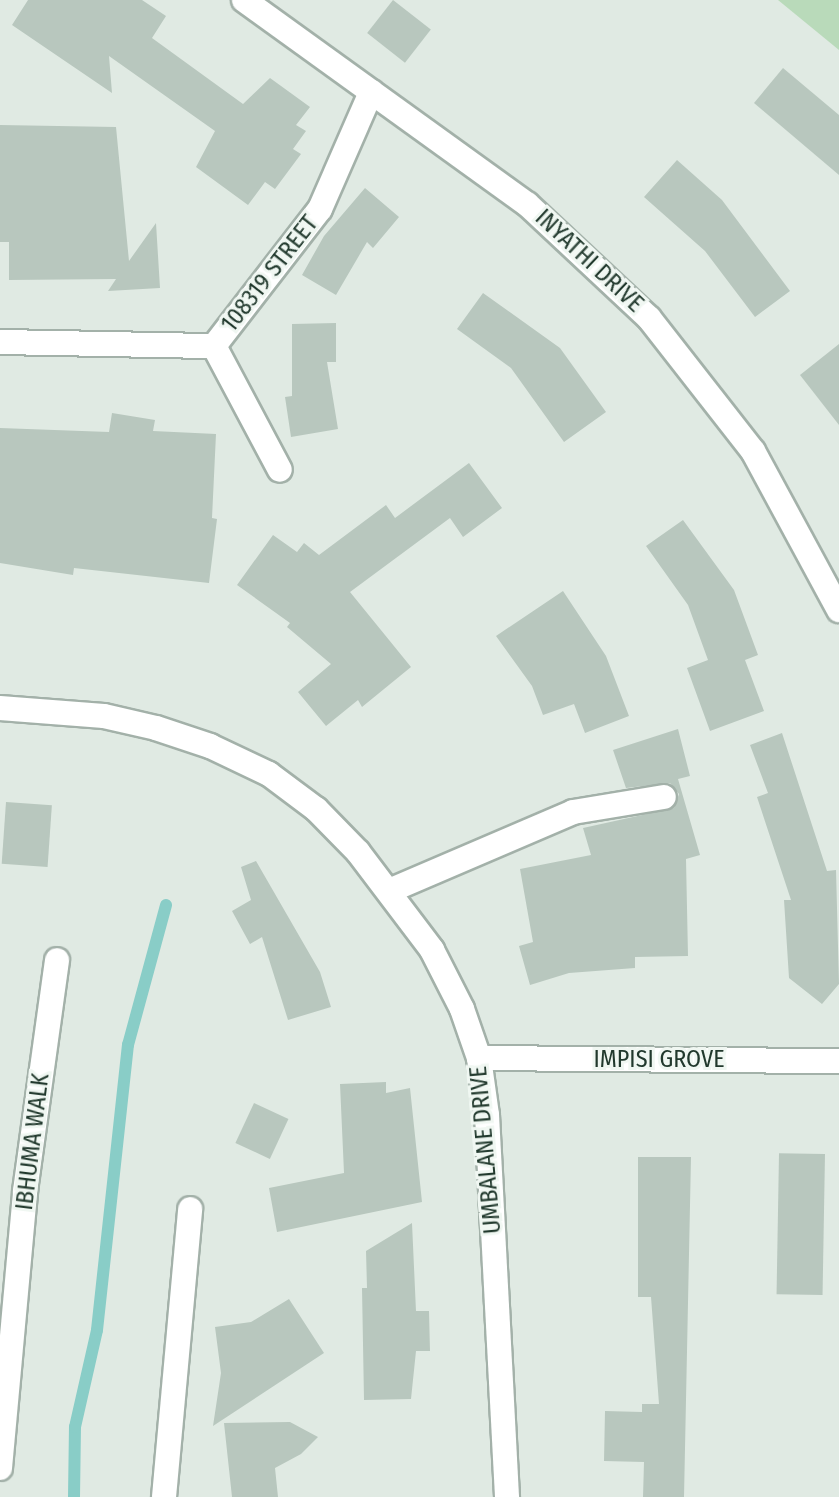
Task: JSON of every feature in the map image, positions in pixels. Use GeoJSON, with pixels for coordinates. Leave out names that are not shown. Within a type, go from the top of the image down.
{"type":"FeatureCollection","features":[{"type":"Feature","properties":{"kind":"street","name":"INYATHI DRIVE"},"geometry":{"type":"LineString","coordinates":[[244,0],[527,204],[649,318],[753,451],[839,610]]}},
{"type":"Feature","properties":{"kind":"street","name":"108319 STREET"},"geometry":{"type":"LineString","coordinates":[[0,342],[214,346],[320,209],[371,92]]}},
{"type":"Feature","properties":{"kind":"street"},"geometry":{"type":"LineString","coordinates":[[214,346],[280,470]]}},
{"type":"Feature","properties":{"kind":"street","name":"UMBALANE DRIVE"},"geometry":{"type":"LineString","coordinates":[[0,708],[104,716],[210,746],[269,774],[316,809],[389,891],[448,978],[479,1058],[494,1215],[507,1497]]}},
{"type":"Feature","properties":{"kind":"street"},"geometry":{"type":"LineString","coordinates":[[389,891],[573,812],[664,797]]}},
{"type":"Feature","properties":{"kind":"street","name":"IBHUMA WALK"},"geometry":{"type":"LineString","coordinates":[[0,1468],[25,1191],[57,960]]}},
{"type":"Feature","properties":{"kind":"street","name":"IMPISI GROVE"},"geometry":{"type":"LineString","coordinates":[[479,1058],[839,1061]]}},
{"type":"Feature","properties":{"kind":"street"},"geometry":{"type":"LineString","coordinates":[[164,1497],[190,1209]]}},
{"type":"Feature","properties":{"kind":"green space"},"geometry":{"type":"Polygon","coordinates":[[[778,0],[839,0],[839,50],[778,0]]]}},
{"type":"Feature","properties":{"kind":"building"},"geometry":{"type":"Polygon","coordinates":[[[28,0],[142,0],[166,16],[152,38],[243,104],[270,78],[310,107],[296,125],[306,131],[293,149],[301,154],[275,189],[265,182],[248,205],[196,167],[215,131],[109,56],[112,93],[12,25],[28,0]]]}},
{"type":"Feature","properties":{"kind":"building"},"geometry":{"type":"Polygon","coordinates":[[[393,0],[431,30],[405,63],[367,33],[393,0]]]}},
{"type":"Feature","properties":{"kind":"building"},"geometry":{"type":"Polygon","coordinates":[[[783,68],[839,115],[839,175],[754,103],[783,68]]]}},
{"type":"Feature","properties":{"kind":"building"},"geometry":{"type":"Polygon","coordinates":[[[0,125],[116,127],[129,261],[156,223],[160,288],[108,291],[116,279],[9,280],[9,242],[0,242],[0,125]]]}},
{"type":"Feature","properties":{"kind":"building"},"geometry":{"type":"Polygon","coordinates":[[[677,160],[722,200],[790,291],[755,317],[705,251],[644,197],[677,160]]]}},
{"type":"Feature","properties":{"kind":"building"},"geometry":{"type":"Polygon","coordinates":[[[365,188],[399,217],[373,248],[367,242],[336,295],[302,275],[324,236],[365,188]]]}},
{"type":"Feature","properties":{"kind":"building"},"geometry":{"type":"Polygon","coordinates":[[[483,293],[560,348],[606,412],[564,442],[511,368],[457,329],[483,293]]]}},
{"type":"Feature","properties":{"kind":"building"},"geometry":{"type":"Polygon","coordinates":[[[336,323],[336,362],[327,362],[338,429],[291,437],[285,397],[292,396],[292,324],[336,323]]]}},
{"type":"Feature","properties":{"kind":"building"},"geometry":{"type":"Polygon","coordinates":[[[839,344],[839,425],[800,375],[839,344]]]}},
{"type":"Feature","properties":{"kind":"building"},"geometry":{"type":"Polygon","coordinates":[[[112,413],[155,420],[153,431],[216,434],[212,518],[217,519],[209,583],[74,568],[73,575],[0,563],[0,428],[109,432],[112,413]]]}},
{"type":"Feature","properties":{"kind":"building"},"geometry":{"type":"Polygon","coordinates":[[[469,463],[502,508],[463,537],[450,518],[350,592],[411,667],[362,707],[358,700],[326,726],[298,692],[331,664],[287,627],[290,623],[237,585],[273,535],[297,552],[304,543],[319,555],[386,505],[395,518],[469,463]]]}},
{"type":"Feature","properties":{"kind":"building"},"geometry":{"type":"Polygon","coordinates":[[[683,520],[734,590],[758,655],[745,660],[764,711],[710,731],[687,668],[708,660],[688,605],[646,546],[683,520]]]}},
{"type":"Feature","properties":{"kind":"building"},"geometry":{"type":"Polygon","coordinates":[[[563,591],[606,656],[629,716],[585,733],[574,704],[543,715],[532,686],[496,636],[563,591]]]}},
{"type":"Feature","properties":{"kind":"building"},"geometry":{"type":"Polygon","coordinates":[[[678,729],[690,776],[678,779],[700,855],[686,859],[688,956],[635,957],[635,968],[569,973],[530,985],[519,946],[533,942],[520,869],[591,855],[583,828],[674,808],[679,794],[670,783],[626,788],[613,750],[678,729]]]}},
{"type":"Feature","properties":{"kind":"building"},"geometry":{"type":"Polygon","coordinates":[[[782,733],[827,871],[836,870],[839,984],[822,1004],[789,978],[784,900],[791,900],[757,797],[768,793],[750,745],[782,733]]]}},
{"type":"Feature","properties":{"kind":"building"},"geometry":{"type":"Polygon","coordinates":[[[6,802],[52,805],[48,867],[2,864],[6,802]]]}},
{"type":"Feature","properties":{"kind":"building"},"geometry":{"type":"Polygon","coordinates":[[[256,861],[320,972],[331,1007],[288,1020],[262,937],[250,944],[232,911],[251,900],[241,867],[256,861]]]}},
{"type":"Feature","properties":{"kind":"building"},"geometry":{"type":"Polygon","coordinates":[[[386,1082],[386,1093],[410,1088],[422,1202],[277,1232],[269,1188],[344,1173],[340,1084],[386,1082]]]}},
{"type":"Feature","properties":{"kind":"building"},"geometry":{"type":"Polygon","coordinates":[[[254,1103],[288,1119],[270,1159],[235,1143],[254,1103]]]}},
{"type":"Feature","properties":{"kind":"building"},"geometry":{"type":"Polygon","coordinates":[[[779,1153],[825,1154],[823,1295],[777,1294],[779,1153]]]}},
{"type":"Feature","properties":{"kind":"building"},"geometry":{"type":"Polygon","coordinates":[[[638,1157],[691,1157],[684,1497],[643,1497],[644,1462],[604,1461],[605,1411],[642,1412],[642,1404],[659,1404],[651,1297],[638,1297],[638,1157]]]}},
{"type":"Feature","properties":{"kind":"building"},"geometry":{"type":"Polygon","coordinates":[[[412,1223],[416,1311],[429,1311],[430,1351],[416,1351],[411,1399],[364,1400],[362,1288],[367,1288],[366,1251],[412,1223]]]}},
{"type":"Feature","properties":{"kind":"building"},"geometry":{"type":"Polygon","coordinates":[[[289,1299],[324,1353],[213,1426],[221,1373],[215,1327],[251,1322],[289,1299]]]}},
{"type":"Feature","properties":{"kind":"building"},"geometry":{"type":"Polygon","coordinates":[[[290,1422],[318,1437],[301,1454],[275,1468],[278,1497],[232,1497],[224,1423],[290,1422]]]}},
{"type":"Feature","properties":{"kind":"waterway"},"geometry":{"type":"LineString","coordinates":[[74,1497],[75,1427],[97,1330],[128,1045],[166,905]]}}]}
